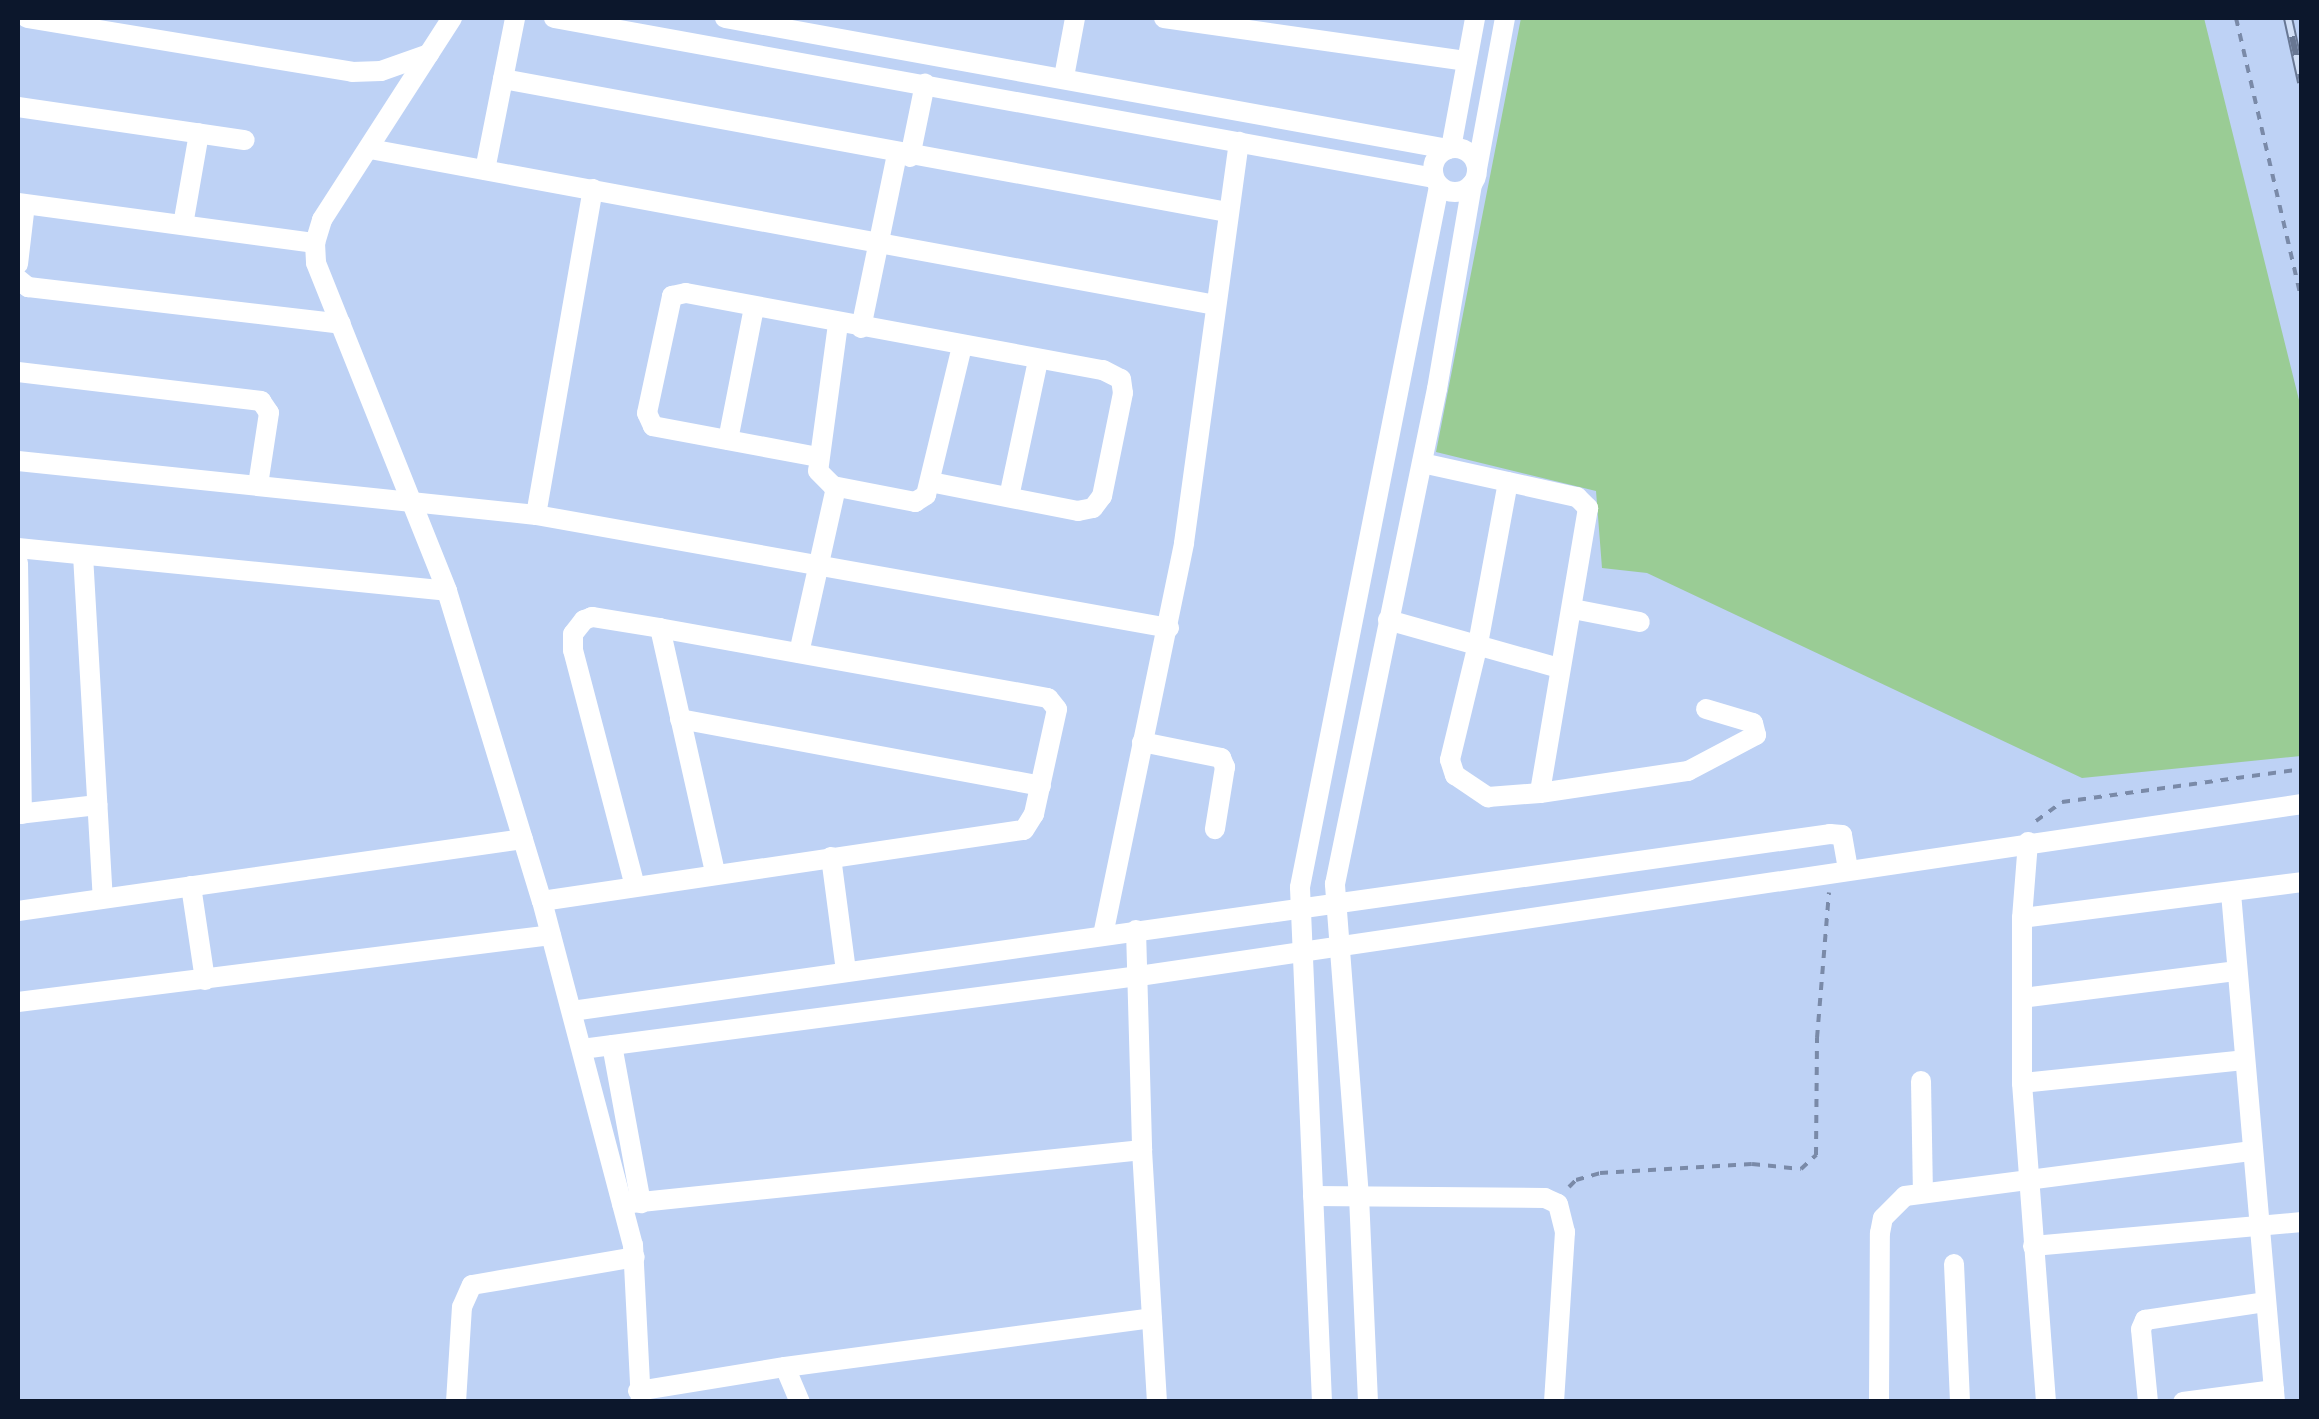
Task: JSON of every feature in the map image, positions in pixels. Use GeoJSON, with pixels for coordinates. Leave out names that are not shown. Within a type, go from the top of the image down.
{"type":"FeatureCollection","features":[{"type":"Feature","properties":{"kind":"street"},"geometry":{"type":"LineString","coordinates":[[27,18],[352,72],[381,70],[429,54]]}},
{"type":"Feature","properties":{"kind":"street"},"geometry":{"type":"LineString","coordinates":[[452,18],[322,220],[315,243],[316,263],[414,500],[446,591],[632,1204]]}},
{"type":"Feature","properties":{"kind":"street"},"geometry":{"type":"LineString","coordinates":[[485,170],[515,18]]}},
{"type":"Feature","properties":{"kind":"street"},"geometry":{"type":"LineString","coordinates":[[554,18],[1240,142],[1436,182],[1452,192],[1474,177]]}},
{"type":"Feature","properties":{"kind":"street"},"geometry":{"type":"LineString","coordinates":[[725,18],[1466,151],[1474,177]]}},
{"type":"Feature","properties":{"kind":"street"},"geometry":{"type":"LineString","coordinates":[[1063,77],[1075,18]]}},
{"type":"Feature","properties":{"kind":"street"},"geometry":{"type":"LineString","coordinates":[[1164,18],[1467,61]]}},
{"type":"Feature","properties":{"kind":"street"},"geometry":{"type":"LineString","coordinates":[[1322,1402],[1300,910],[1302,875],[1399,383],[1436,182],[1436,158],[1450,149],[1474,18]]}},
{"type":"Feature","properties":{"kind":"street"},"geometry":{"type":"LineString","coordinates":[[1368,1402],[1359,1197],[1336,906],[1337,874],[1437,389],[1506,18]]}},
{"type":"Feature","properties":{"kind":"street"},"geometry":{"type":"LineString","coordinates":[[1040,106],[1036,88],[1063,77]]}},
{"type":"Feature","properties":{"kind":"street"},"geometry":{"type":"LineString","coordinates":[[1063,77],[1084,97],[1074,111]]}},
{"type":"Feature","properties":{"kind":"street"},"geometry":{"type":"LineString","coordinates":[[503,79],[904,156],[1228,212]]}},
{"type":"Feature","properties":{"kind":"street"},"geometry":{"type":"LineString","coordinates":[[861,328],[879,242],[925,84]]}},
{"type":"Feature","properties":{"kind":"street"},"geometry":{"type":"LineString","coordinates":[[18,107],[245,140]]}},
{"type":"Feature","properties":{"kind":"street"},"geometry":{"type":"LineString","coordinates":[[183,225],[199,133]]}},
{"type":"Feature","properties":{"kind":"street"},"geometry":{"type":"LineString","coordinates":[[1104,935],[1169,628],[1240,142]]}},
{"type":"Feature","properties":{"kind":"street"},"geometry":{"type":"LineString","coordinates":[[370,149],[1215,305]]}},
{"type":"Feature","properties":{"kind":"street"},"geometry":{"type":"LineString","coordinates":[[536,516],[593,189]]}},
{"type":"Feature","properties":{"kind":"street"},"geometry":{"type":"LineString","coordinates":[[18,264],[21,204],[315,243]]}},
{"type":"Feature","properties":{"kind":"street"},"geometry":{"type":"LineString","coordinates":[[18,279],[28,287],[341,324]]}},
{"type":"Feature","properties":{"kind":"street"},"geometry":{"type":"LineString","coordinates":[[818,456],[657,429],[649,422],[667,304],[681,292],[1110,372],[1121,380],[1124,393],[1102,496],[1093,508],[1078,510],[930,482]]}},
{"type":"Feature","properties":{"kind":"street"},"geometry":{"type":"LineString","coordinates":[[728,440],[754,308]]}},
{"type":"Feature","properties":{"kind":"street"},"geometry":{"type":"LineString","coordinates":[[838,324],[818,456],[822,478],[836,487],[915,502],[926,494],[930,482],[962,346]]}},
{"type":"Feature","properties":{"kind":"street"},"geometry":{"type":"LineString","coordinates":[[1009,497],[1038,360]]}},
{"type":"Feature","properties":{"kind":"street"},"geometry":{"type":"LineString","coordinates":[[18,372],[261,401],[268,413],[258,485]]}},
{"type":"Feature","properties":{"kind":"street"},"geometry":{"type":"LineString","coordinates":[[1399,383],[1437,389]]}},
{"type":"Feature","properties":{"kind":"street"},"geometry":{"type":"LineString","coordinates":[[18,460],[536,516],[1169,628]]}},
{"type":"Feature","properties":{"kind":"street"},"geometry":{"type":"LineString","coordinates":[[1422,462],[1577,497],[1588,508],[1540,793]]}},
{"type":"Feature","properties":{"kind":"street"},"geometry":{"type":"LineString","coordinates":[[1508,482],[1478,644],[1450,760],[1455,774],[1488,797],[1540,793],[1688,771],[1756,735],[1753,722],[1706,710]]}},
{"type":"Feature","properties":{"kind":"street"},"geometry":{"type":"LineString","coordinates":[[798,653],[836,487]]}},
{"type":"Feature","properties":{"kind":"street"},"geometry":{"type":"LineString","coordinates":[[18,548],[446,591]]}},
{"type":"Feature","properties":{"kind":"street"},"geometry":{"type":"LineString","coordinates":[[82,556],[103,898]]}},
{"type":"Feature","properties":{"kind":"street"},"geometry":{"type":"LineString","coordinates":[[18,564],[20,814],[96,805]]}},
{"type":"Feature","properties":{"kind":"street"},"geometry":{"type":"LineString","coordinates":[[1573,608],[1640,622]]}},
{"type":"Feature","properties":{"kind":"street"},"geometry":{"type":"LineString","coordinates":[[542,902],[714,873],[1024,830],[1032,820],[1058,714],[1048,698],[592,617],[578,626],[572,642],[635,886]]}},
{"type":"Feature","properties":{"kind":"street"},"geometry":{"type":"LineString","coordinates":[[660,628],[714,873]]}},
{"type":"Feature","properties":{"kind":"street"},"geometry":{"type":"LineString","coordinates":[[1350,632],[1387,630],[1478,644],[1559,668]]}},
{"type":"Feature","properties":{"kind":"street"},"geometry":{"type":"LineString","coordinates":[[680,719],[1041,786]]}},
{"type":"Feature","properties":{"kind":"street"},"geometry":{"type":"LineString","coordinates":[[1142,742],[1221,758],[1226,767],[1215,828]]}},
{"type":"Feature","properties":{"kind":"street"},"geometry":{"type":"LineString","coordinates":[[582,1049],[1140,976],[2302,804]]}},
{"type":"Feature","properties":{"kind":"street"},"geometry":{"type":"LineString","coordinates":[[572,1010],[1830,834],[1842,834],[1839,871]]}},
{"type":"Feature","properties":{"kind":"street"},"geometry":{"type":"LineString","coordinates":[[18,911],[523,839]]}},
{"type":"Feature","properties":{"kind":"street"},"geometry":{"type":"LineString","coordinates":[[2028,842],[2022,918],[2022,1083],[2026,1177],[2046,1402]]}},
{"type":"Feature","properties":{"kind":"street"},"geometry":{"type":"LineString","coordinates":[[831,858],[846,972]]}},
{"type":"Feature","properties":{"kind":"street"},"geometry":{"type":"LineString","coordinates":[[2022,918],[2302,882]]}},
{"type":"Feature","properties":{"kind":"street"},"geometry":{"type":"LineString","coordinates":[[191,886],[205,980]]}},
{"type":"Feature","properties":{"kind":"street"},"geometry":{"type":"LineString","coordinates":[[2184,1402],[2274,1396],[2230,893]]}},
{"type":"Feature","properties":{"kind":"street"},"geometry":{"type":"LineString","coordinates":[[1136,930],[1142,1150],[1157,1402]]}},
{"type":"Feature","properties":{"kind":"street"},"geometry":{"type":"LineString","coordinates":[[18,1002],[551,935]]}},
{"type":"Feature","properties":{"kind":"street"},"geometry":{"type":"LineString","coordinates":[[2022,998],[2235,970]]}},
{"type":"Feature","properties":{"kind":"street"},"geometry":{"type":"LineString","coordinates":[[612,1045],[632,1204],[639,1396],[785,1367],[1152,1318]]}},
{"type":"Feature","properties":{"kind":"street"},"geometry":{"type":"LineString","coordinates":[[2022,1083],[2244,1060]]}},
{"type":"Feature","properties":{"kind":"street"},"geometry":{"type":"LineString","coordinates":[[1920,1081],[1923,1193]]}},
{"type":"Feature","properties":{"kind":"street"},"geometry":{"type":"LineString","coordinates":[[632,1204],[1142,1150]]}},
{"type":"Feature","properties":{"kind":"street"},"geometry":{"type":"LineString","coordinates":[[1879,1402],[1883,1218],[1905,1196],[2026,1177],[2252,1151]]}},
{"type":"Feature","properties":{"kind":"street"},"geometry":{"type":"LineString","coordinates":[[1313,1196],[1545,1198],[1555,1202],[1563,1212],[1565,1232],[1554,1402]]}},
{"type":"Feature","properties":{"kind":"street"},"geometry":{"type":"LineString","coordinates":[[2033,1246],[2302,1222]]}},
{"type":"Feature","properties":{"kind":"street"},"geometry":{"type":"LineString","coordinates":[[456,1402],[462,1307],[472,1286],[635,1257]]}},
{"type":"Feature","properties":{"kind":"street"},"geometry":{"type":"LineString","coordinates":[[1954,1264],[1960,1402]]}},
{"type":"Feature","properties":{"kind":"street"},"geometry":{"type":"LineString","coordinates":[[2148,1402],[2141,1329],[2145,1320],[2266,1302]]}},
{"type":"Feature","properties":{"kind":"street"},"geometry":{"type":"LineString","coordinates":[[785,1367],[800,1402]]}},
{"type":"Feature","properties":{"kind":"path"},"geometry":{"type":"LineString","coordinates":[[2236,18],[2302,300]]}},
{"type":"Feature","properties":{"kind":"path"},"geometry":{"type":"LineString","coordinates":[[2028,842],[2038,817],[2062,802],[2302,769]]}},
{"type":"Feature","properties":{"kind":"path"},"geometry":{"type":"LineString","coordinates":[[1555,1202],[1576,1180],[1600,1173],[1752,1164],[1801,1169],[1816,1155],[1817,1038],[1839,871]]}},
{"type":"Feature","properties":{"kind":"green space"},"geometry":{"type":"Polygon","coordinates":[[[1521,18],[2204,18],[2300,404],[2301,756],[2082,778],[1647,573],[1602,568],[1596,491],[1436,452],[1521,18]]]}},
{"type":"Feature","properties":{"kind":"railway"},"geometry":{"type":"LineString","coordinates":[[2288,18],[2302,82]]}}]}
